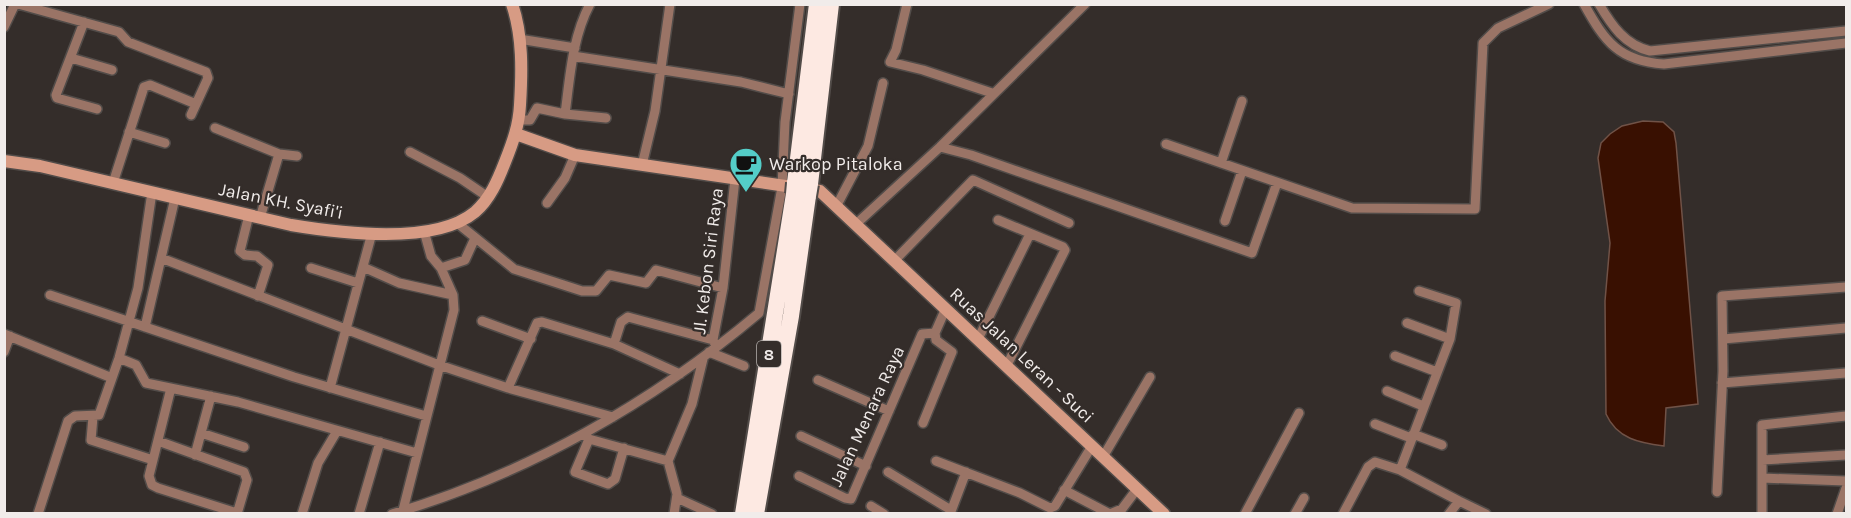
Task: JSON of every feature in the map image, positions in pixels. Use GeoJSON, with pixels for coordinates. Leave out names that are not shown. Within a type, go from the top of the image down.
{"type":"FeatureCollection","features":[{"type":"Feature","properties":{"kind":"highway","name":"8"},"geometry":{"type":"LineString","coordinates":[[756,513],[791,316],[817,4]]}},
{"type":"Feature","properties":{"kind":"highway","name":"8"},"geometry":{"type":"LineString","coordinates":[[743,513],[802,189],[831,4]]}},
{"type":"Feature","properties":{"kind":"main road","name":"Jalan KH. Syafi'i"},"geometry":{"type":"LineString","coordinates":[[4,161],[40,166],[255,217],[331,232],[372,233],[439,229],[474,213],[488,198],[500,177],[516,134],[522,69],[512,4]]}},
{"type":"Feature","properties":{"kind":"main road"},"geometry":{"type":"LineString","coordinates":[[516,134],[575,154],[802,189]]}},
{"type":"Feature","properties":{"kind":"main road","name":"Ruas Jalan Leran - Suci"},"geometry":{"type":"LineString","coordinates":[[802,189],[837,205],[855,225],[1137,489],[1155,511]]}},
{"type":"Feature","properties":{"kind":"street"},"geometry":{"type":"LineString","coordinates":[[4,27],[7,16],[17,4],[119,32],[128,42],[206,72],[208,78],[191,115]]}},
{"type":"Feature","properties":{"kind":"street"},"geometry":{"type":"LineString","coordinates":[[565,114],[580,23],[590,4]]}},
{"type":"Feature","properties":{"kind":"street"},"geometry":{"type":"LineString","coordinates":[[642,165],[655,111],[670,5],[664,4]]}},
{"type":"Feature","properties":{"kind":"street"},"geometry":{"type":"LineString","coordinates":[[392,513],[504,474],[586,436],[680,374],[759,313],[802,189],[789,94],[800,4]]}},
{"type":"Feature","properties":{"kind":"street"},"geometry":{"type":"LineString","coordinates":[[907,4],[896,50],[890,62],[923,70],[992,93]]}},
{"type":"Feature","properties":{"kind":"street"},"geometry":{"type":"LineString","coordinates":[[855,225],[940,147],[1084,4]]}},
{"type":"Feature","properties":{"kind":"street"},"geometry":{"type":"LineString","coordinates":[[1166,144],[1352,208],[1475,209],[1483,43],[1498,28],[1549,4]]}},
{"type":"Feature","properties":{"kind":"street"},"geometry":{"type":"LineString","coordinates":[[1584,4],[1610,44],[1634,60],[1650,63],[1664,64],[1846,43]]}},
{"type":"Feature","properties":{"kind":"street"},"geometry":{"type":"LineString","coordinates":[[1599,4],[1625,39],[1635,47],[1650,51],[1846,31]]}},
{"type":"Feature","properties":{"kind":"street"},"geometry":{"type":"LineString","coordinates":[[84,22],[56,97],[97,109]]}},
{"type":"Feature","properties":{"kind":"street"},"geometry":{"type":"LineString","coordinates":[[519,39],[661,70],[741,81],[789,94]]}},
{"type":"Feature","properties":{"kind":"street"},"geometry":{"type":"LineString","coordinates":[[71,58],[112,70]]}},
{"type":"Feature","properties":{"kind":"street"},"geometry":{"type":"LineString","coordinates":[[837,205],[868,146],[883,83]]}},
{"type":"Feature","properties":{"kind":"street"},"geometry":{"type":"LineString","coordinates":[[113,183],[147,85],[196,104]]}},
{"type":"Feature","properties":{"kind":"street"},"geometry":{"type":"LineString","coordinates":[[1221,163],[1242,101]]}},
{"type":"Feature","properties":{"kind":"street"},"geometry":{"type":"LineString","coordinates":[[519,120],[530,120],[537,108],[565,114],[606,118]]}},
{"type":"Feature","properties":{"kind":"street"},"geometry":{"type":"LineString","coordinates":[[215,128],[279,154],[297,156]]}},
{"type":"Feature","properties":{"kind":"street"},"geometry":{"type":"LineString","coordinates":[[129,132],[165,143]]}},
{"type":"Feature","properties":{"kind":"street"},"geometry":{"type":"LineString","coordinates":[[940,147],[971,155],[1252,253],[1277,183]]}},
{"type":"Feature","properties":{"kind":"street"},"geometry":{"type":"LineString","coordinates":[[410,152],[460,178],[488,198]]}},
{"type":"Feature","properties":{"kind":"street"},"geometry":{"type":"LineString","coordinates":[[258,296],[268,265],[257,256],[245,255],[240,251],[279,154]]}},
{"type":"Feature","properties":{"kind":"street"},"geometry":{"type":"LineString","coordinates":[[547,203],[565,178],[575,154]]}},
{"type":"Feature","properties":{"kind":"street"},"geometry":{"type":"LineString","coordinates":[[1225,221],[1242,171]]}},
{"type":"Feature","properties":{"kind":"street","name":"Jl. Kebon Siri Raya"},"geometry":{"type":"LineString","coordinates":[[668,461],[692,404],[710,349],[723,288],[735,179]]}},
{"type":"Feature","properties":{"kind":"street"},"geometry":{"type":"LineString","coordinates":[[895,260],[973,180],[1069,223]]}},
{"type":"Feature","properties":{"kind":"street"},"geometry":{"type":"LineString","coordinates":[[38,513],[68,421],[75,416],[99,415],[130,322],[138,288],[152,192]]}},
{"type":"Feature","properties":{"kind":"street"},"geometry":{"type":"LineString","coordinates":[[145,327],[174,198]]}},
{"type":"Feature","properties":{"kind":"street"},"geometry":{"type":"LineString","coordinates":[[998,220],[1063,246],[1065,252],[1007,365]]}},
{"type":"Feature","properties":{"kind":"street"},"geometry":{"type":"LineString","coordinates":[[456,222],[514,269],[582,291],[596,291],[609,275],[646,283],[656,270],[723,288]]}},
{"type":"Feature","properties":{"kind":"street"},"geometry":{"type":"LineString","coordinates":[[403,510],[454,310],[453,295],[441,268],[431,256],[424,231]]}},
{"type":"Feature","properties":{"kind":"street"},"geometry":{"type":"LineString","coordinates":[[330,388],[372,233]]}},
{"type":"Feature","properties":{"kind":"street"},"geometry":{"type":"LineString","coordinates":[[978,339],[1030,234]]}},
{"type":"Feature","properties":{"kind":"street"},"geometry":{"type":"LineString","coordinates":[[441,268],[462,263],[475,238]]}},
{"type":"Feature","properties":{"kind":"street"},"geometry":{"type":"LineString","coordinates":[[161,258],[439,365],[508,388],[613,417]]}},
{"type":"Feature","properties":{"kind":"street"},"geometry":{"type":"LineString","coordinates":[[363,267],[399,283],[453,295]]}},
{"type":"Feature","properties":{"kind":"street"},"geometry":{"type":"LineString","coordinates":[[311,268],[358,283]]}},
{"type":"Feature","properties":{"kind":"street"},"geometry":{"type":"LineString","coordinates":[[1717,492],[1724,318],[1720,305],[1723,295],[1846,287]]}},
{"type":"Feature","properties":{"kind":"street"},"geometry":{"type":"LineString","coordinates":[[1400,470],[1450,339],[1455,302],[1419,291]]}},
{"type":"Feature","properties":{"kind":"street"},"geometry":{"type":"LineString","coordinates":[[50,295],[330,388],[426,417]]}},
{"type":"Feature","properties":{"kind":"street","name":"Jalan Menara Raya"},"geometry":{"type":"LineString","coordinates":[[800,476],[849,499],[866,466],[922,334],[935,333],[946,309]]}},
{"type":"Feature","properties":{"kind":"street"},"geometry":{"type":"LineString","coordinates":[[614,344],[621,322],[628,317],[710,349],[744,366]]}},
{"type":"Feature","properties":{"kind":"street"},"geometry":{"type":"LineString","coordinates":[[482,321],[531,339]]}},
{"type":"Feature","properties":{"kind":"street"},"geometry":{"type":"LineString","coordinates":[[508,388],[537,323],[542,322],[614,344],[680,374]]}},
{"type":"Feature","properties":{"kind":"street"},"geometry":{"type":"LineString","coordinates":[[1407,323],[1450,339]]}},
{"type":"Feature","properties":{"kind":"street"},"geometry":{"type":"LineString","coordinates":[[1723,339],[1846,328]]}},
{"type":"Feature","properties":{"kind":"street"},"geometry":{"type":"LineString","coordinates":[[922,423],[952,352],[936,340],[935,333]]}},
{"type":"Feature","properties":{"kind":"street"},"geometry":{"type":"LineString","coordinates":[[4,352],[7,335],[112,378]]}},
{"type":"Feature","properties":{"kind":"street"},"geometry":{"type":"LineString","coordinates":[[1395,356],[1437,372]]}},
{"type":"Feature","properties":{"kind":"street"},"geometry":{"type":"LineString","coordinates":[[119,358],[136,365],[146,383],[211,396],[417,453]]}},
{"type":"Feature","properties":{"kind":"street"},"geometry":{"type":"LineString","coordinates":[[1722,383],[1846,373]]}},
{"type":"Feature","properties":{"kind":"street"},"geometry":{"type":"LineString","coordinates":[[1103,457],[1150,377]]}},
{"type":"Feature","properties":{"kind":"street"},"geometry":{"type":"LineString","coordinates":[[818,380],[889,411]]}},
{"type":"Feature","properties":{"kind":"street"},"geometry":{"type":"LineString","coordinates":[[158,441],[244,472],[247,476],[237,513],[152,485],[149,476],[171,388]]}},
{"type":"Feature","properties":{"kind":"street"},"geometry":{"type":"LineString","coordinates":[[1387,391],[1423,406]]}},
{"type":"Feature","properties":{"kind":"street"},"geometry":{"type":"LineString","coordinates":[[195,455],[211,396]]}},
{"type":"Feature","properties":{"kind":"street"},"geometry":{"type":"LineString","coordinates":[[1245,513],[1299,413]]}},
{"type":"Feature","properties":{"kind":"street"},"geometry":{"type":"LineString","coordinates":[[1762,513],[1761,428],[1765,423],[1846,416]]}},
{"type":"Feature","properties":{"kind":"street"},"geometry":{"type":"LineString","coordinates":[[93,417],[91,440],[153,460]]}},
{"type":"Feature","properties":{"kind":"street"},"geometry":{"type":"LineString","coordinates":[[1375,424],[1442,445]]}},
{"type":"Feature","properties":{"kind":"street"},"geometry":{"type":"LineString","coordinates":[[302,513],[318,463],[337,431]]}},
{"type":"Feature","properties":{"kind":"street"},"geometry":{"type":"LineString","coordinates":[[201,433],[244,447]]}},
{"type":"Feature","properties":{"kind":"street"},"geometry":{"type":"LineString","coordinates":[[586,436],[575,471],[608,484],[615,479],[624,448]]}},
{"type":"Feature","properties":{"kind":"street"},"geometry":{"type":"LineString","coordinates":[[586,436],[668,461],[675,481],[674,513]]}},
{"type":"Feature","properties":{"kind":"street"},"geometry":{"type":"LineString","coordinates":[[801,436],[866,466]]}},
{"type":"Feature","properties":{"kind":"street"},"geometry":{"type":"LineString","coordinates":[[359,513],[380,442]]}},
{"type":"Feature","properties":{"kind":"street"},"geometry":{"type":"LineString","coordinates":[[936,461],[1020,493],[1046,508],[1055,506],[1092,446]]}},
{"type":"Feature","properties":{"kind":"street"},"geometry":{"type":"LineString","coordinates":[[1762,460],[1846,455]]}},
{"type":"Feature","properties":{"kind":"street"},"geometry":{"type":"LineString","coordinates":[[1343,513],[1370,465],[1378,462],[1400,470],[1486,513]]}},
{"type":"Feature","properties":{"kind":"street"},"geometry":{"type":"LineString","coordinates":[[888,472],[950,512],[966,472]]}},
{"type":"Feature","properties":{"kind":"street"},"geometry":{"type":"LineString","coordinates":[[1762,478],[1846,481]]}},
{"type":"Feature","properties":{"kind":"street"},"geometry":{"type":"LineString","coordinates":[[1837,513],[1846,488]]}},
{"type":"Feature","properties":{"kind":"street"},"geometry":{"type":"LineString","coordinates":[[1064,490],[1110,513],[1122,509],[1137,489]]}},
{"type":"Feature","properties":{"kind":"street"},"geometry":{"type":"LineString","coordinates":[[676,498],[712,513]]}},
{"type":"Feature","properties":{"kind":"street"},"geometry":{"type":"LineString","coordinates":[[1295,513],[1304,498]]}},
{"type":"Feature","properties":{"kind":"street"},"geometry":{"type":"LineString","coordinates":[[1449,513],[1459,501]]}},
{"type":"Feature","properties":{"kind":"street"},"geometry":{"type":"LineString","coordinates":[[871,506],[884,513]]}},
{"type":"Feature","properties":{"kind":"shaded area"},"geometry":{"type":"Polygon","coordinates":[[[1643,121],[1663,122],[1674,132],[1698,404],[1666,408],[1664,446],[1630,438],[1616,429],[1606,414],[1605,301],[1610,243],[1598,158],[1601,143],[1610,134],[1622,126],[1643,121]]]}},
{"type":"Feature","properties":{"kind":"place","name":"Warkop Pitaloka"},"geometry":{"type":"Point","coordinates":[746,193]}}]}
